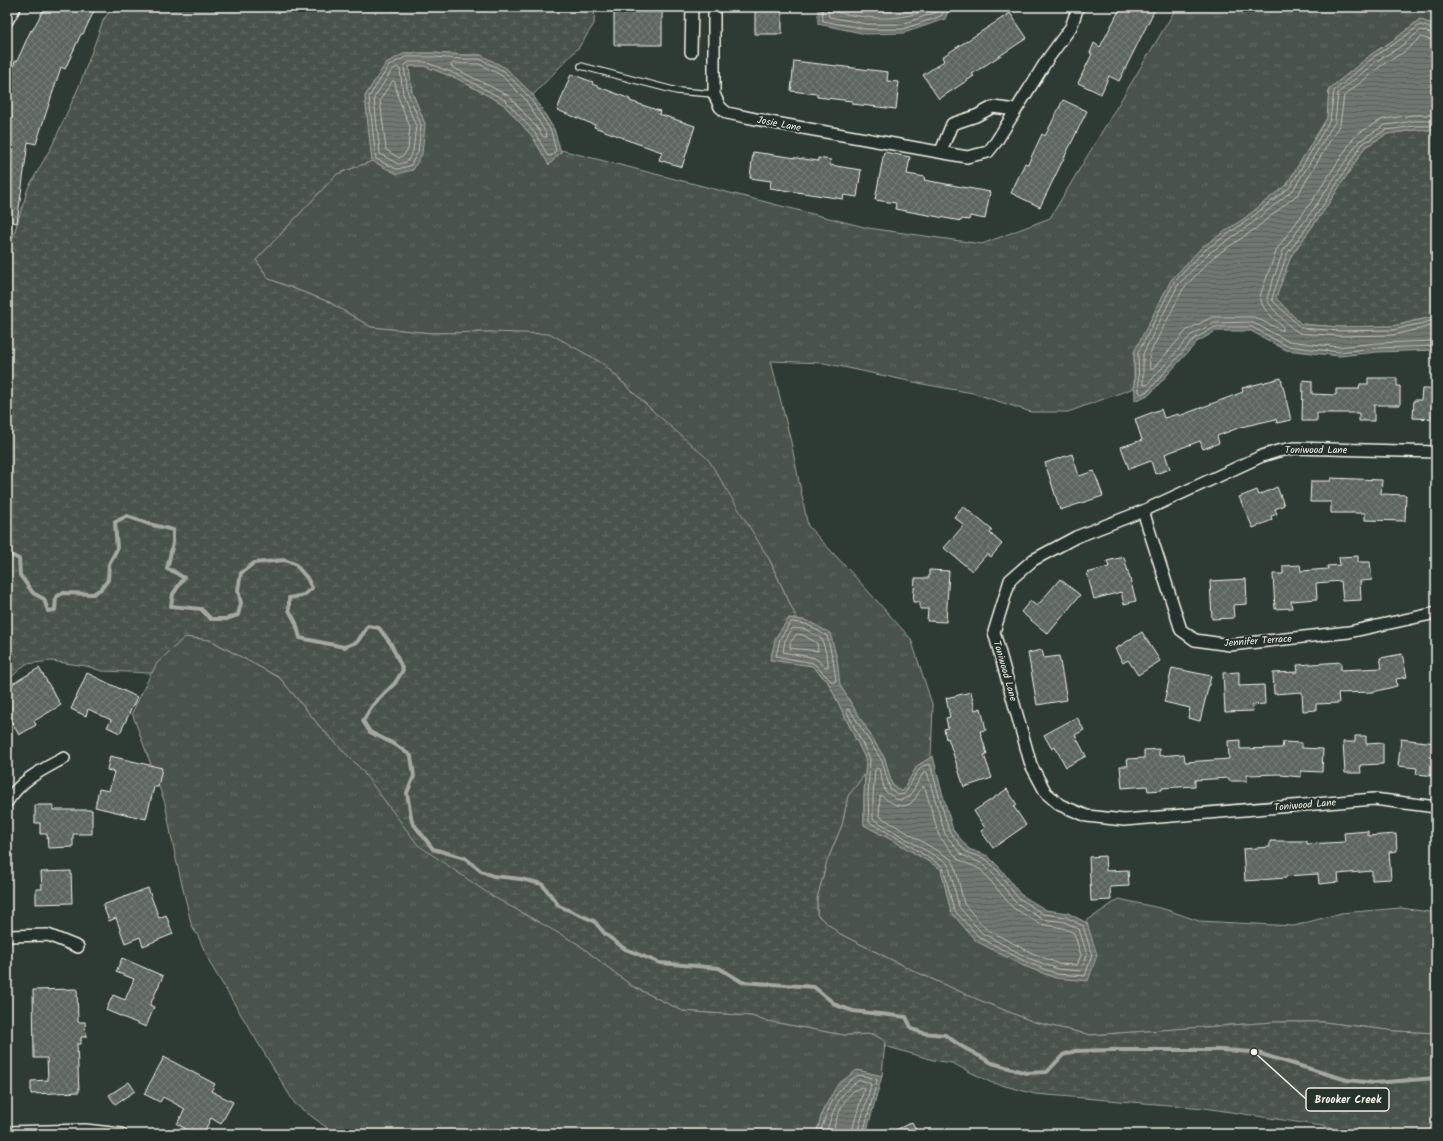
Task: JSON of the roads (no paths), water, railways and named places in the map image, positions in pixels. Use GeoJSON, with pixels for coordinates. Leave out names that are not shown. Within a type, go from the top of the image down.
{"type":"FeatureCollection","features":[{"type":"Feature","properties":{"kind":"street"},"geometry":{"type":"LineString","coordinates":[[7,21],[15,7]]}},
{"type":"Feature","properties":{"kind":"street"},"geometry":{"type":"LineString","coordinates":[[691,52],[692,7]]}},
{"type":"Feature","properties":{"kind":"street"},"geometry":{"type":"LineString","coordinates":[[714,7],[714,94]]}},
{"type":"Feature","properties":{"kind":"street","name":"Josie Lane"},"geometry":{"type":"LineString","coordinates":[[714,94],[720,107],[727,113],[775,123],[941,151],[967,157],[988,152],[996,142],[1047,60],[1071,27],[1078,7]]}},
{"type":"Feature","properties":{"kind":"street"},"geometry":{"type":"LineString","coordinates":[[941,151],[952,124],[976,116],[993,107],[1016,110]]}},
{"type":"Feature","properties":{"kind":"street","name":"Toniwood Lane"},"geometry":{"type":"LineString","coordinates":[[1436,452],[1295,448],[1262,456],[1143,511],[1076,538],[1033,560],[1010,580],[994,632],[1031,765],[1046,793],[1060,805],[1087,816],[1124,820],[1374,799],[1436,807]]}},
{"type":"Feature","properties":{"kind":"street","name":"Jennifer Terrace"},"geometry":{"type":"LineString","coordinates":[[1143,511],[1181,630],[1195,640],[1230,645],[1349,632],[1436,612]]}},
{"type":"Feature","properties":{"kind":"street"},"geometry":{"type":"LineString","coordinates":[[7,802],[15,789],[34,774],[64,758]]}},
{"type":"Feature","properties":{"kind":"street"},"geometry":{"type":"LineString","coordinates":[[7,936],[48,935],[78,947]]}},
{"type":"Feature","properties":{"kind":"street"},"geometry":{"type":"LineString","coordinates":[[7,1132],[85,1130],[121,1134]]}},
{"type":"Feature","properties":{"kind":"lane"},"geometry":{"type":"LineString","coordinates":[[582,66],[677,91],[714,94]]}},
{"type":"Feature","properties":{"kind":"water"},"geometry":{"type":"Polygon","coordinates":[[[818,7],[950,7],[945,19],[904,33],[866,34],[818,24],[818,7]]]}},
{"type":"Feature","properties":{"kind":"water"},"geometry":{"type":"Polygon","coordinates":[[[1420,19],[1436,27],[1436,130],[1415,130],[1387,134],[1365,147],[1325,209],[1291,256],[1276,298],[1301,324],[1339,327],[1393,326],[1436,316],[1436,350],[1377,352],[1339,356],[1286,350],[1251,331],[1216,331],[1197,342],[1150,394],[1135,401],[1134,352],[1171,280],[1202,247],[1246,217],[1287,184],[1327,118],[1329,89],[1373,53],[1395,39],[1420,19]]]}},
{"type":"Feature","properties":{"kind":"water"},"geometry":{"type":"Polygon","coordinates":[[[405,53],[481,55],[506,68],[533,95],[554,129],[561,152],[549,165],[532,136],[503,104],[456,78],[424,66],[409,66],[412,92],[425,124],[422,154],[413,170],[397,174],[372,161],[365,96],[386,63],[405,53]]]}},
{"type":"Feature","properties":{"kind":"water"},"geometry":{"type":"Polygon","coordinates":[[[789,618],[808,621],[830,633],[837,659],[840,685],[885,759],[892,785],[902,792],[917,766],[933,756],[953,830],[969,849],[988,856],[1001,869],[1020,894],[1046,910],[1068,913],[1087,923],[1097,955],[1088,981],[1056,978],[1024,966],[976,941],[951,912],[941,869],[864,825],[866,760],[828,682],[812,666],[770,660],[776,637],[789,618]]]}},
{"type":"Feature","properties":{"kind":"water"},"geometry":{"type":"Polygon","coordinates":[[[857,1070],[882,1076],[866,1134],[816,1134],[823,1110],[838,1084],[857,1070]]]}},
{"type":"Feature","properties":{"kind":"waterway"},"geometry":{"type":"LineString","coordinates":[[7,553],[19,559],[20,575],[33,593],[44,599],[48,611],[55,610],[56,597],[63,593],[93,594],[101,589],[108,580],[109,564],[117,549],[115,522],[127,516],[149,524],[173,530],[173,543],[167,569],[184,578],[173,594],[171,606],[201,609],[211,619],[226,619],[238,615],[241,603],[238,590],[241,573],[254,563],[285,560],[295,564],[307,578],[312,588],[304,595],[289,598],[289,610],[296,623],[300,638],[344,647],[357,642],[368,626],[379,628],[391,644],[403,670],[395,683],[372,706],[363,721],[370,732],[396,745],[411,756],[414,776],[407,793],[412,822],[433,849],[465,858],[481,871],[493,876],[521,879],[542,884],[559,906],[594,921],[605,934],[625,949],[660,963],[719,968],[742,982],[814,987],[836,1005],[853,1011],[906,1017],[912,1029],[923,1033],[945,1035],[961,1046],[992,1063],[1026,1073],[1047,1072],[1063,1055],[1075,1051],[1220,1050],[1254,1052],[1347,1080],[1374,1083],[1436,1078]]}},
{"type":"Feature","properties":{"kind":"place","name":"Brooker Creek"},"geometry":{"type":"Point","coordinates":[1254,1052]}}]}
